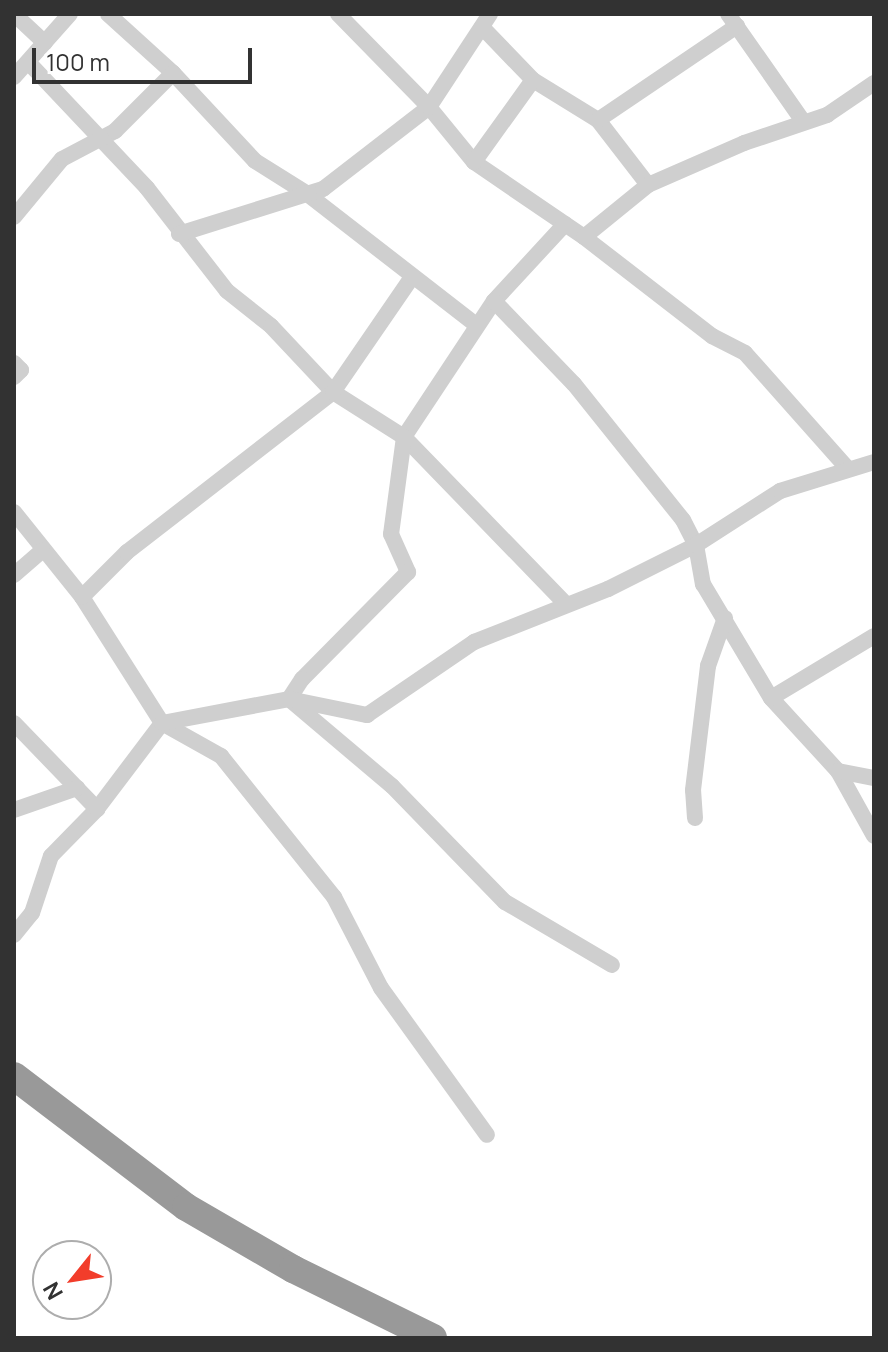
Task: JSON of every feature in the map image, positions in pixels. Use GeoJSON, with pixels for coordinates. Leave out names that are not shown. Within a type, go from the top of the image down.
{"type":"FeatureCollection","features":[{"type":"Feature","properties":{"kind":"highway"},"geometry":{"type":"LineString","coordinates":[[14,1076],[186,1207],[293,1269],[433,1338]]}},
{"type":"Feature","properties":{"kind":"street"},"geometry":{"type":"LineString","coordinates":[[14,14],[45,43]]}},
{"type":"Feature","properties":{"kind":"street"},"geometry":{"type":"LineString","coordinates":[[14,77],[70,14]]}},
{"type":"Feature","properties":{"kind":"street"},"geometry":{"type":"LineString","coordinates":[[108,14],[173,73],[255,161],[306,193],[476,325]]}},
{"type":"Feature","properties":{"kind":"street"},"geometry":{"type":"LineString","coordinates":[[338,14],[429,107],[474,162],[584,237],[712,336],[745,353],[848,469]]}},
{"type":"Feature","properties":{"kind":"street"},"geometry":{"type":"LineString","coordinates":[[179,234],[323,189],[429,107],[486,20],[533,80],[598,120],[648,185]]}},
{"type":"Feature","properties":{"kind":"street"},"geometry":{"type":"LineString","coordinates":[[598,120],[732,20],[803,121]]}},
{"type":"Feature","properties":{"kind":"street"},"geometry":{"type":"LineString","coordinates":[[28,62],[147,188],[179,234],[227,291],[271,326],[333,392],[404,437],[566,604]]}},
{"type":"Feature","properties":{"kind":"street"},"geometry":{"type":"LineString","coordinates":[[14,217],[62,159],[115,131],[173,73]]}},
{"type":"Feature","properties":{"kind":"street"},"geometry":{"type":"LineString","coordinates":[[474,162],[533,80]]}},
{"type":"Feature","properties":{"kind":"street"},"geometry":{"type":"LineString","coordinates":[[584,237],[648,185],[803,121],[827,115],[874,83]]}},
{"type":"Feature","properties":{"kind":"street"},"geometry":{"type":"LineString","coordinates":[[289,699],[302,679],[408,572],[391,534],[404,437],[494,301],[565,224]]}},
{"type":"Feature","properties":{"kind":"street"},"geometry":{"type":"LineString","coordinates":[[82,597],[127,552],[333,392],[412,277]]}},
{"type":"Feature","properties":{"kind":"street"},"geometry":{"type":"LineString","coordinates":[[494,301],[525,328],[653,480],[696,545],[703,584],[771,698],[838,771],[874,836]]}},
{"type":"Feature","properties":{"kind":"street"},"geometry":{"type":"LineString","coordinates":[[14,363],[21,370],[14,377]]}},
{"type":"Feature","properties":{"kind":"street"},"geometry":{"type":"LineString","coordinates":[[14,935],[32,913],[51,856],[97,809],[162,723],[289,699],[367,715],[474,642],[608,589],[696,545],[780,491],[874,462]]}},
{"type":"Feature","properties":{"kind":"street"},"geometry":{"type":"LineString","coordinates":[[14,512],[42,551],[82,597],[162,723],[221,756],[334,897],[381,988],[487,1135]]}},
{"type":"Feature","properties":{"kind":"street"},"geometry":{"type":"LineString","coordinates":[[14,575],[42,551]]}},
{"type":"Feature","properties":{"kind":"street"},"geometry":{"type":"LineString","coordinates":[[695,818],[693,790],[708,666],[725,618]]}},
{"type":"Feature","properties":{"kind":"street"},"geometry":{"type":"LineString","coordinates":[[771,698],[874,636]]}},
{"type":"Feature","properties":{"kind":"street"},"geometry":{"type":"LineString","coordinates":[[289,699],[392,786],[505,902],[612,965]]}},
{"type":"Feature","properties":{"kind":"street"},"geometry":{"type":"LineString","coordinates":[[14,723],[97,809]]}},
{"type":"Feature","properties":{"kind":"street"},"geometry":{"type":"LineString","coordinates":[[838,771],[874,778]]}},
{"type":"Feature","properties":{"kind":"street"},"geometry":{"type":"LineString","coordinates":[[14,810],[77,788]]}}]}
